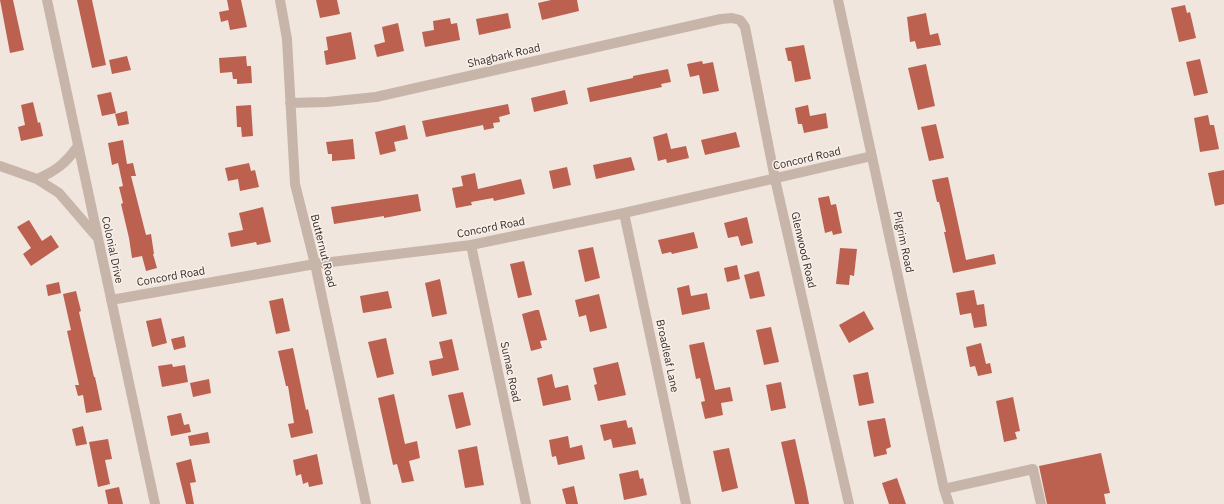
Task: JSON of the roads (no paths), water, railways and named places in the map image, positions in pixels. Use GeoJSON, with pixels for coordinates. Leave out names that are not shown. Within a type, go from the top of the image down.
{"type":"FeatureCollection","features":[{"type":"Feature","properties":{"kind":"street","name":"Colonial Drive"},"geometry":{"type":"LineString","coordinates":[[47,0],[155,504]]}},
{"type":"Feature","properties":{"kind":"street","name":"Butternut Road"},"geometry":{"type":"LineString","coordinates":[[280,0],[287,39],[295,184],[315,264],[366,504]]}},
{"type":"Feature","properties":{"kind":"street","name":"Pilgrim Road"},"geometry":{"type":"LineString","coordinates":[[838,0],[944,489],[949,504]]}},
{"type":"Feature","properties":{"kind":"street","name":"Glenwood Road"},"geometry":{"type":"LineString","coordinates":[[721,19],[732,18],[740,20],[745,27],[775,179],[849,504]]}},
{"type":"Feature","properties":{"kind":"street","name":"Shagbark Road"},"geometry":{"type":"LineString","coordinates":[[290,103],[376,98],[721,19]]}},
{"type":"Feature","properties":{"kind":"street"},"geometry":{"type":"LineString","coordinates":[[37,180],[53,172],[69,159],[78,146]]}},
{"type":"Feature","properties":{"kind":"street","name":"Concord Road"},"geometry":{"type":"LineString","coordinates":[[111,300],[315,264],[471,245],[775,179],[872,156]]}},
{"type":"Feature","properties":{"kind":"street"},"geometry":{"type":"LineString","coordinates":[[0,166],[37,180],[59,193],[98,237]]}},
{"type":"Feature","properties":{"kind":"street","name":"Broadleaf Lane"},"geometry":{"type":"LineString","coordinates":[[624,212],[686,504]]}},
{"type":"Feature","properties":{"kind":"street","name":"Sumac Road"},"geometry":{"type":"LineString","coordinates":[[471,245],[526,504]]}},
{"type":"Feature","properties":{"kind":"street"},"geometry":{"type":"LineString","coordinates":[[944,489],[1033,469],[1041,504]]}},
{"type":"Feature","properties":{"kind":"street","name":"Pilgrim Road"},"geometry":{"type":"LineString","coordinates":[[944,489],[945,504]]}}]}
